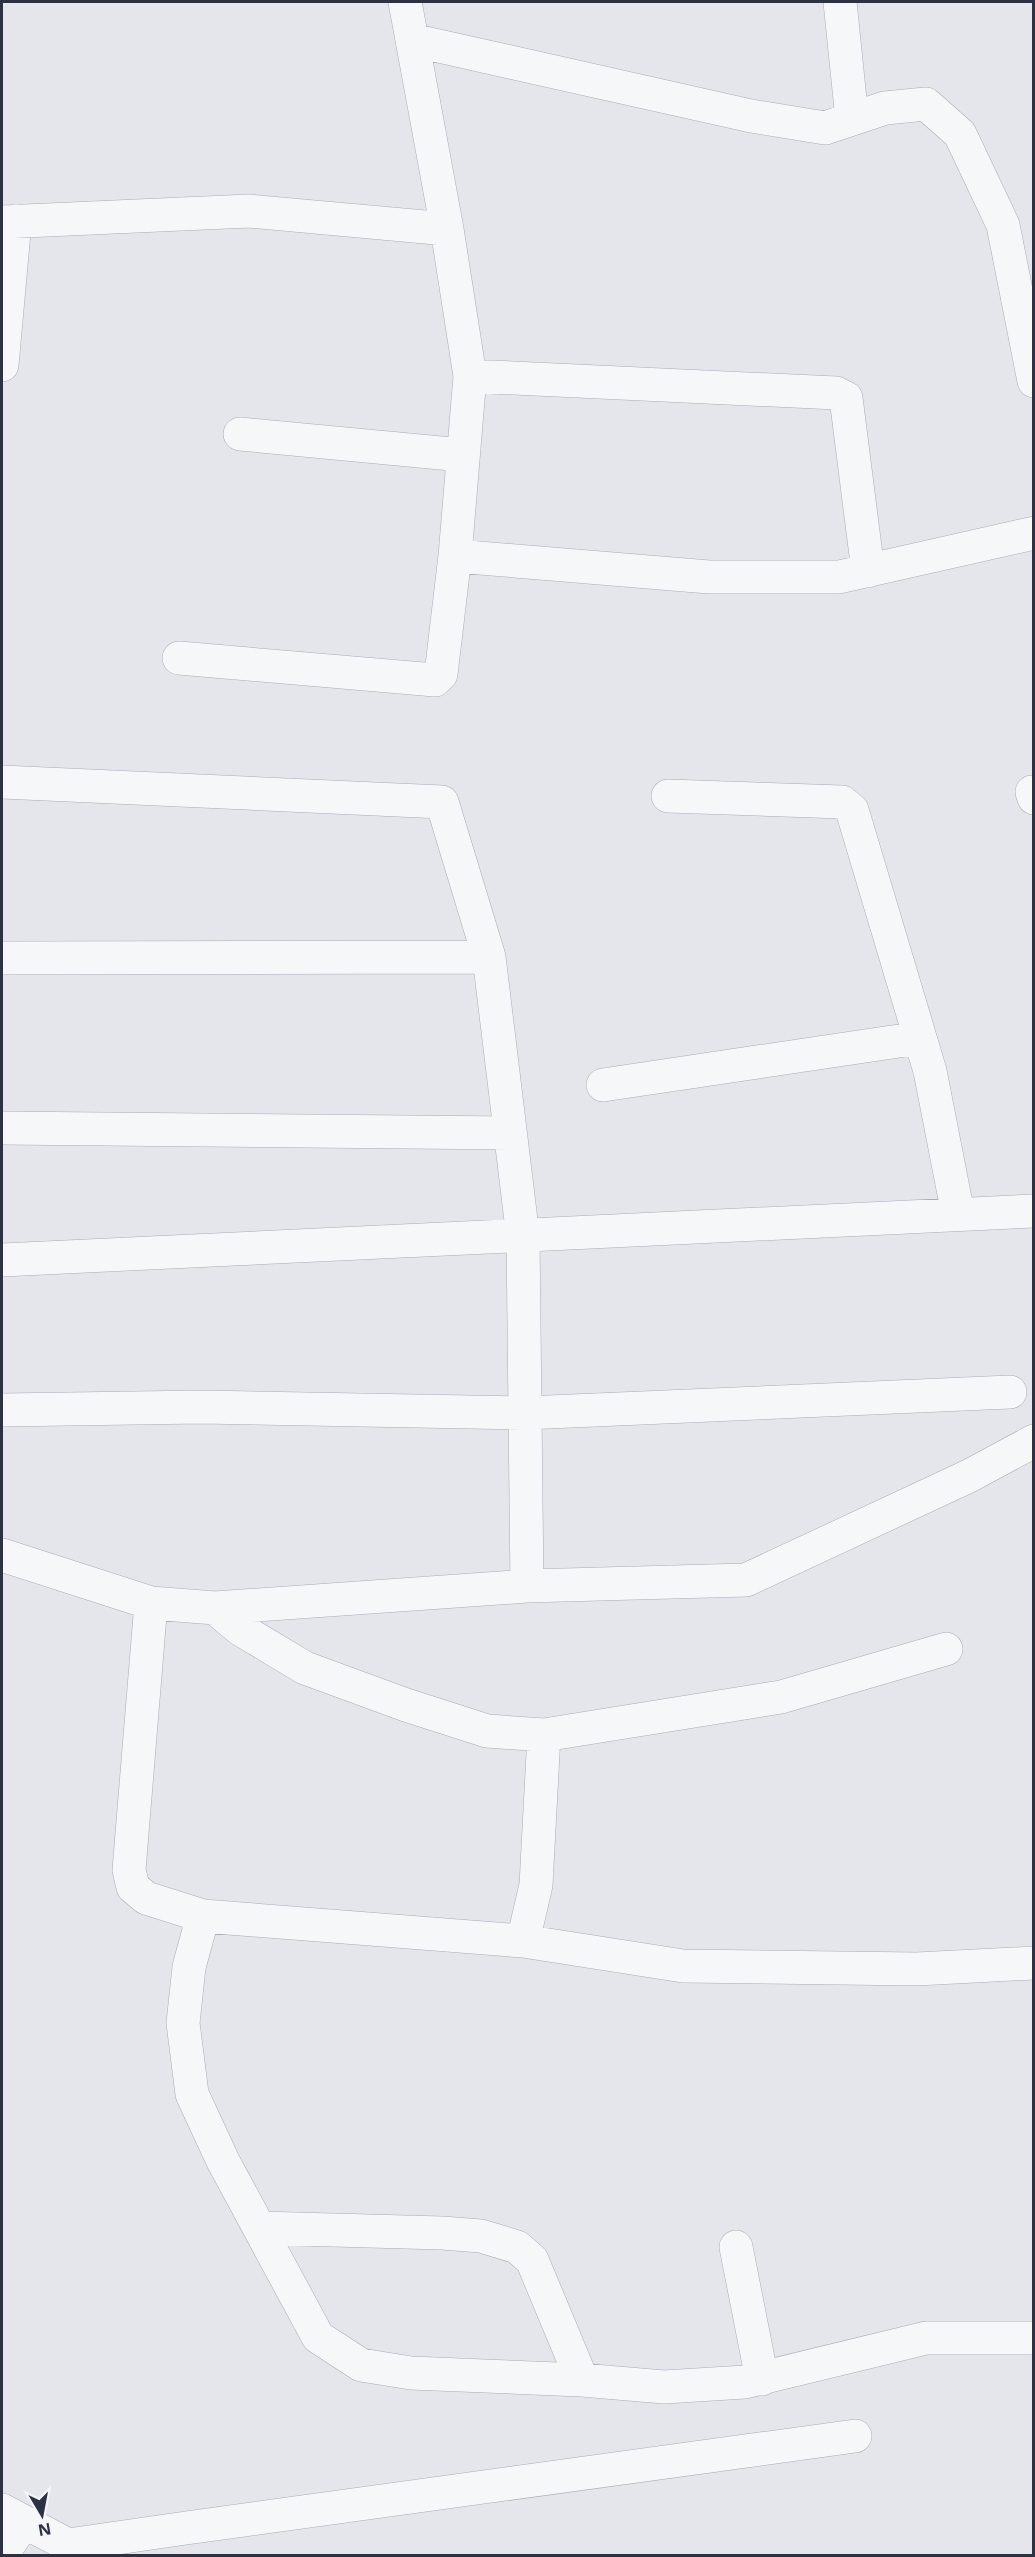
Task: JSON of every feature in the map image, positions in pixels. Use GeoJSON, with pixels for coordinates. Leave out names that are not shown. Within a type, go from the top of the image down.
{"type":"FeatureCollection","features":[{"type":"Feature","properties":{"kind":"street"},"geometry":{"type":"LineString","coordinates":[[179,658],[435,681],[441,674],[455,556],[470,376],[447,229],[405,2]]}},
{"type":"Feature","properties":{"kind":"street"},"geometry":{"type":"LineString","coordinates":[[840,2],[852,119]]}},
{"type":"Feature","properties":{"kind":"street"},"geometry":{"type":"LineString","coordinates":[[412,40],[751,116],[825,128],[885,108],[926,104],[960,134],[1004,225],[1034,381]]}},
{"type":"Feature","properties":{"kind":"street"},"geometry":{"type":"LineString","coordinates":[[2,365],[8,221],[249,211],[447,229]]}},
{"type":"Feature","properties":{"kind":"street"},"geometry":{"type":"LineString","coordinates":[[470,376],[836,393],[846,398],[868,571]]}},
{"type":"Feature","properties":{"kind":"street"},"geometry":{"type":"LineString","coordinates":[[240,434],[462,455]]}},
{"type":"Feature","properties":{"kind":"street"},"geometry":{"type":"LineString","coordinates":[[455,556],[709,577],[839,578],[1034,533]]}},
{"type":"Feature","properties":{"kind":"street"},"geometry":{"type":"LineString","coordinates":[[2,783],[442,802],[489,957],[523,1237],[527,1586]]}},
{"type":"Feature","properties":{"kind":"street"},"geometry":{"type":"LineString","coordinates":[[668,796],[842,802],[852,810],[930,1071],[958,1214]]}},
{"type":"Feature","properties":{"kind":"street"},"geometry":{"type":"LineString","coordinates":[[2,958],[489,957]]}},
{"type":"Feature","properties":{"kind":"street"},"geometry":{"type":"LineString","coordinates":[[603,1085],[919,1038]]}},
{"type":"Feature","properties":{"kind":"street"},"geometry":{"type":"LineString","coordinates":[[2,1128],[510,1133]]}},
{"type":"Feature","properties":{"kind":"street"},"geometry":{"type":"LineString","coordinates":[[2,1260],[1034,1211]]}},
{"type":"Feature","properties":{"kind":"street"},"geometry":{"type":"LineString","coordinates":[[2,1410],[201,1407],[525,1413],[1010,1392]]}},
{"type":"Feature","properties":{"kind":"street"},"geometry":{"type":"LineString","coordinates":[[2,1555],[151,1603],[214,1608],[527,1586],[746,1580],[969,1476],[1034,1441]]}},
{"type":"Feature","properties":{"kind":"street"},"geometry":{"type":"LineString","coordinates":[[151,1603],[129,1870],[134,1887],[146,1898],[203,1916],[523,1941],[683,1966],[917,1969],[1034,1963]]}},
{"type":"Feature","properties":{"kind":"street"},"geometry":{"type":"LineString","coordinates":[[214,1608],[240,1629],[305,1668],[406,1706],[487,1731],[544,1735],[781,1697],[946,1649]]}},
{"type":"Feature","properties":{"kind":"street"},"geometry":{"type":"LineString","coordinates":[[523,1941],[536,1885],[544,1735]]}},
{"type":"Feature","properties":{"kind":"street"},"geometry":{"type":"LineString","coordinates":[[203,1916],[189,1967],[183,2023],[192,2094],[223,2161],[318,2337],[361,2365],[411,2373],[582,2380],[664,2387],[762,2379],[926,2338],[1034,2338]]}},
{"type":"Feature","properties":{"kind":"street"},"geometry":{"type":"LineString","coordinates":[[260,2228],[442,2233],[482,2236],[517,2247],[532,2260],[582,2380]]}},
{"type":"Feature","properties":{"kind":"street"},"geometry":{"type":"LineString","coordinates":[[736,2247],[762,2379]]}},
{"type":"Feature","properties":{"kind":"street"},"geometry":{"type":"LineString","coordinates":[[2,2555],[13,2516],[69,2545],[86,2544],[197,2526],[855,2436]]}}]}
